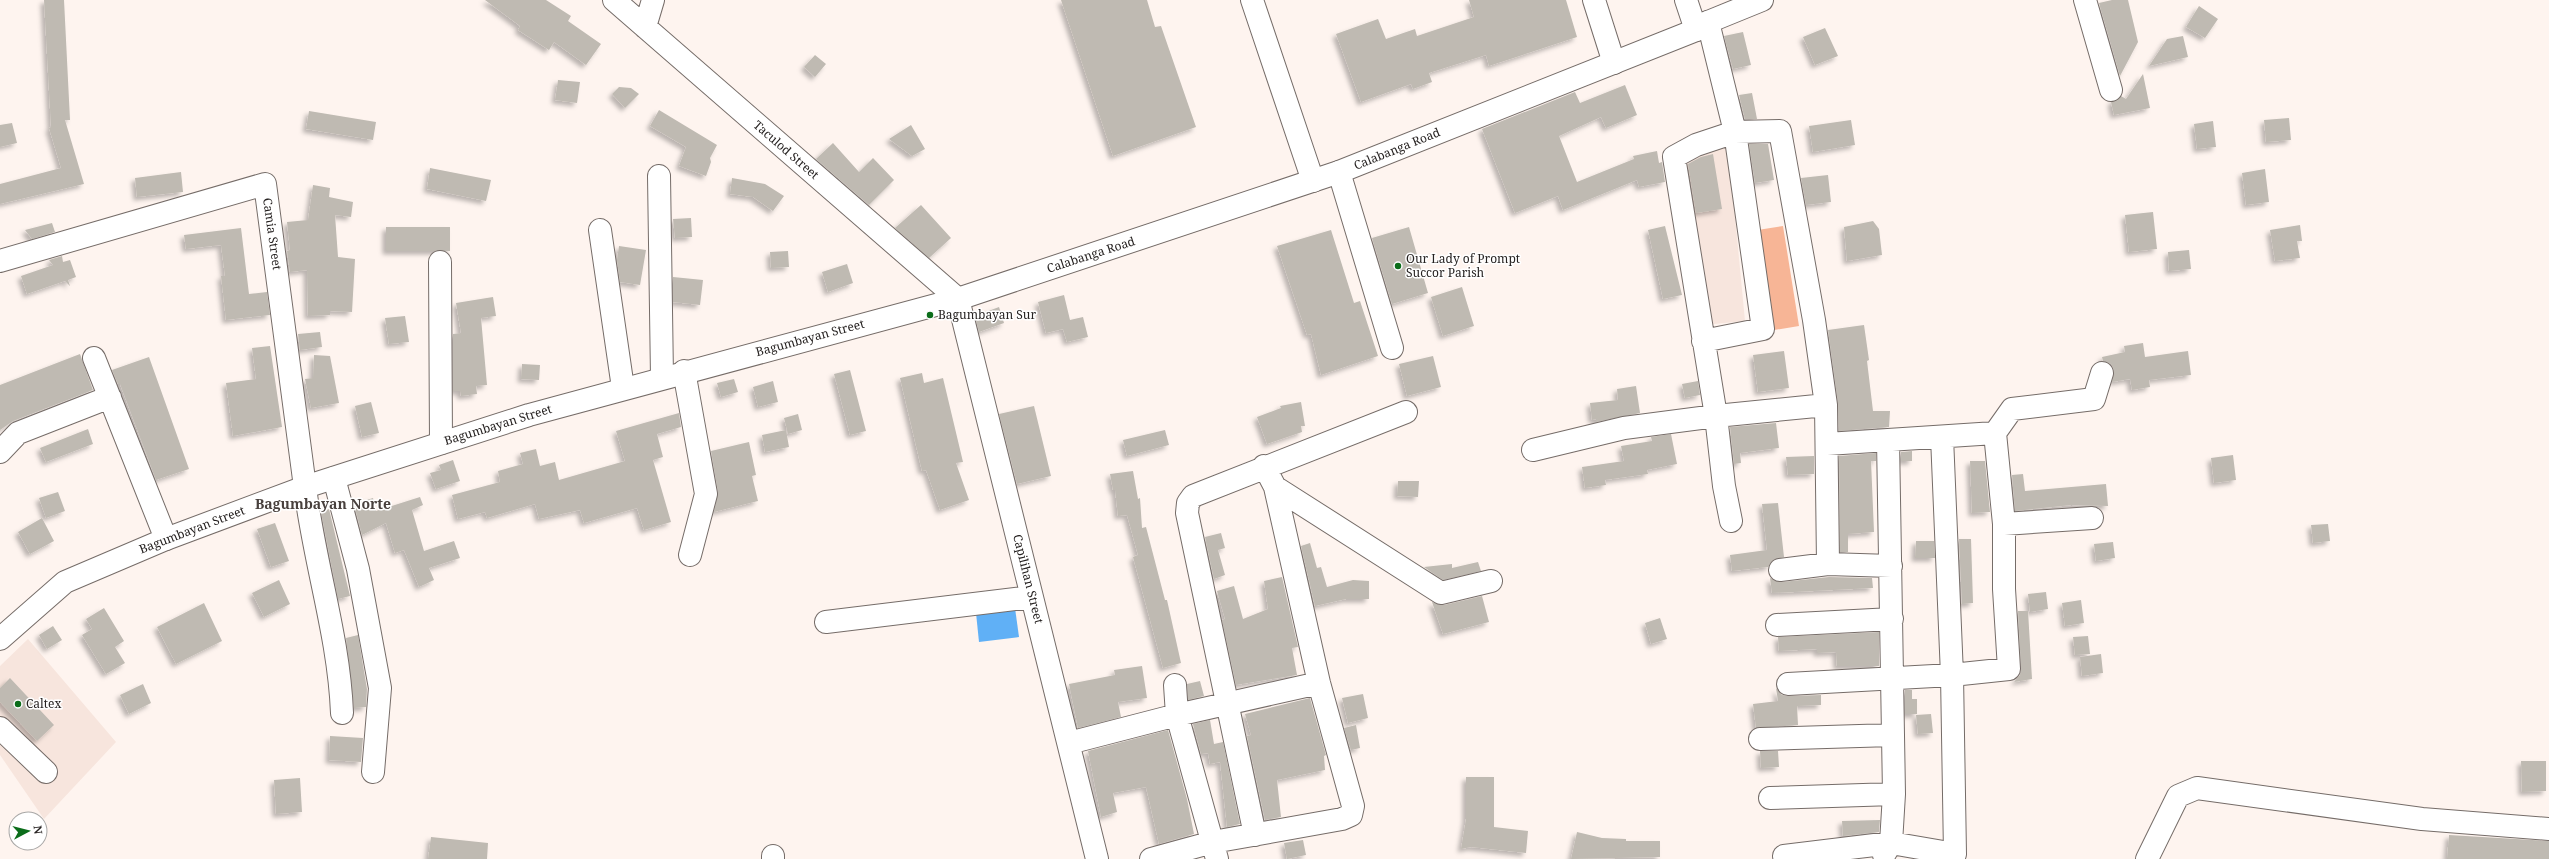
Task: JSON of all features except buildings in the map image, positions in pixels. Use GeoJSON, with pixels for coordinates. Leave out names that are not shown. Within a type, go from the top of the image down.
{"type":"FeatureCollection","features":[{"type":"Feature","properties":{"kind":"street","name":"Taculod Street"},"geometry":{"type":"LineString","coordinates":[[614,0],[958,299]]}},
{"type":"Feature","properties":{"kind":"street"},"geometry":{"type":"LineString","coordinates":[[645,27],[653,0]]}},
{"type":"Feature","properties":{"kind":"street"},"geometry":{"type":"LineString","coordinates":[[1252,0],[1313,181]]}},
{"type":"Feature","properties":{"kind":"street"},"geometry":{"type":"LineString","coordinates":[[1594,0],[1614,63]]}},
{"type":"Feature","properties":{"kind":"street"},"geometry":{"type":"LineString","coordinates":[[1686,0],[1702,26],[1735,132],[1763,329],[1703,341]]}},
{"type":"Feature","properties":{"kind":"street","name":"Calabanga Road"},"geometry":{"type":"LineString","coordinates":[[1025,277],[1339,172],[1614,63],[1762,0]]}},
{"type":"Feature","properties":{"kind":"street"},"geometry":{"type":"LineString","coordinates":[[2086,0],[2111,90]]}},
{"type":"Feature","properties":{"kind":"street"},"geometry":{"type":"LineString","coordinates":[[1731,521],[1724,486],[1716,416],[1674,158],[1696,146],[1735,132],[1780,131],[1814,320],[1826,405],[1828,564]]}},
{"type":"Feature","properties":{"kind":"street"},"geometry":{"type":"LineString","coordinates":[[1339,172],[1392,348]]}},
{"type":"Feature","properties":{"kind":"street"},"geometry":{"type":"LineString","coordinates":[[659,176],[662,377]]}},
{"type":"Feature","properties":{"kind":"street","name":"Camia Street"},"geometry":{"type":"LineString","coordinates":[[0,261],[265,184],[300,436],[305,487]]}},
{"type":"Feature","properties":{"kind":"street"},"geometry":{"type":"LineString","coordinates":[[600,230],[623,388]]}},
{"type":"Feature","properties":{"kind":"street"},"geometry":{"type":"LineString","coordinates":[[440,262],[442,443]]}},
{"type":"Feature","properties":{"kind":"street","name":"Bagumbayan Street"},"geometry":{"type":"LineString","coordinates":[[0,639],[65,582],[166,538],[305,487],[529,415],[662,377],[958,299],[1025,277]]}},
{"type":"Feature","properties":{"kind":"street","name":"Capilihan Street"},"geometry":{"type":"LineString","coordinates":[[958,299],[1097,859]]}},
{"type":"Feature","properties":{"kind":"street"},"geometry":{"type":"LineString","coordinates":[[94,358],[166,538]]}},
{"type":"Feature","properties":{"kind":"street"},"geometry":{"type":"LineString","coordinates":[[684,372],[706,494],[690,555]]}},
{"type":"Feature","properties":{"kind":"street"},"geometry":{"type":"LineString","coordinates":[[1788,684],[1952,675],[2008,669],[2004,589],[2004,524],[1995,433],[2012,409],[2094,399],[2102,373]]}},
{"type":"Feature","properties":{"kind":"street"},"geometry":{"type":"LineString","coordinates":[[0,452],[18,433],[110,397]]}},
{"type":"Feature","properties":{"kind":"street"},"geometry":{"type":"LineString","coordinates":[[1533,450],[1624,428],[1716,416],[1826,405]]}},
{"type":"Feature","properties":{"kind":"street"},"geometry":{"type":"LineString","coordinates":[[1255,835],[1187,513],[1188,503],[1193,496],[1264,466],[1406,412]]}},
{"type":"Feature","properties":{"kind":"street"},"geometry":{"type":"LineString","coordinates":[[1827,444],[1995,433]]}},
{"type":"Feature","properties":{"kind":"street"},"geometry":{"type":"LineString","coordinates":[[1784,856],[1887,851],[1954,854],[1952,675],[1942,436]]}},
{"type":"Feature","properties":{"kind":"street"},"geometry":{"type":"LineString","coordinates":[[1887,851],[1894,794],[1888,440]]}},
{"type":"Feature","properties":{"kind":"street"},"geometry":{"type":"LineString","coordinates":[[1151,859],[1215,850],[1255,835],[1342,819],[1351,815],[1353,806],[1319,683],[1275,487],[1264,466]]}},
{"type":"Feature","properties":{"kind":"street"},"geometry":{"type":"LineString","coordinates":[[334,478],[358,569],[380,688],[374,772]]}},
{"type":"Feature","properties":{"kind":"street"},"geometry":{"type":"LineString","coordinates":[[305,487],[340,675],[342,713]]}},
{"type":"Feature","properties":{"kind":"street"},"geometry":{"type":"LineString","coordinates":[[1275,487],[1441,593],[1491,582]]}},
{"type":"Feature","properties":{"kind":"street"},"geometry":{"type":"LineString","coordinates":[[2004,524],[2092,518]]}},
{"type":"Feature","properties":{"kind":"street"},"geometry":{"type":"LineString","coordinates":[[1780,570],[1828,564],[1891,566]]}},
{"type":"Feature","properties":{"kind":"street"},"geometry":{"type":"LineString","coordinates":[[826,622],[1032,597]]}},
{"type":"Feature","properties":{"kind":"street"},"geometry":{"type":"LineString","coordinates":[[1777,624],[1892,619]]}},
{"type":"Feature","properties":{"kind":"street"},"geometry":{"type":"LineString","coordinates":[[1069,743],[1177,715],[1319,683]]}},
{"type":"Feature","properties":{"kind":"street"},"geometry":{"type":"LineString","coordinates":[[1175,684],[1177,715],[1215,850]]}},
{"type":"Feature","properties":{"kind":"street"},"geometry":{"type":"LineString","coordinates":[[0,728],[46,772]]}},
{"type":"Feature","properties":{"kind":"street"},"geometry":{"type":"LineString","coordinates":[[1760,739],[1892,735]]}},
{"type":"Feature","properties":{"kind":"street"},"geometry":{"type":"LineString","coordinates":[[2147,859],[2178,796],[2197,788],[2422,819],[2549,829]]}},
{"type":"Feature","properties":{"kind":"street"},"geometry":{"type":"LineString","coordinates":[[1770,798],[1894,794]]}},
{"type":"Feature","properties":{"kind":"shaded area"},"geometry":{"type":"Polygon","coordinates":[[[1728,143],[1745,321],[1704,325],[1676,159],[1728,143]]]}},
{"type":"Feature","properties":{"kind":"shaded area"},"geometry":{"type":"Polygon","coordinates":[[[1783,226],[1799,326],[1762,332],[1745,232],[1783,226]]]}},
{"type":"Feature","properties":{"kind":"shaded area"},"geometry":{"type":"Polygon","coordinates":[[[28,639],[116,742],[48,815],[48,811],[38,811],[0,755],[0,666],[28,639]]]}},
{"type":"Feature","properties":{"kind":"water"},"geometry":{"type":"Polygon","coordinates":[[[1015,608],[1019,637],[979,642],[976,613],[1015,608]]]}},
{"type":"Feature","properties":{"kind":"place","name":"Our Lady of Prompt Succor Parish"},"geometry":{"type":"Point","coordinates":[1398,266]}},
{"type":"Feature","properties":{"kind":"place","name":"Bagumbayan Sur"},"geometry":{"type":"Point","coordinates":[930,315]}},
{"type":"Feature","properties":{"kind":"place","name":"Caltex"},"geometry":{"type":"Point","coordinates":[18,704]}},
{"type":"Feature","properties":{"kind":"district","name":"Bagumbayan Norte"},"geometry":{"type":"Point","coordinates":[323,504]}}]}
